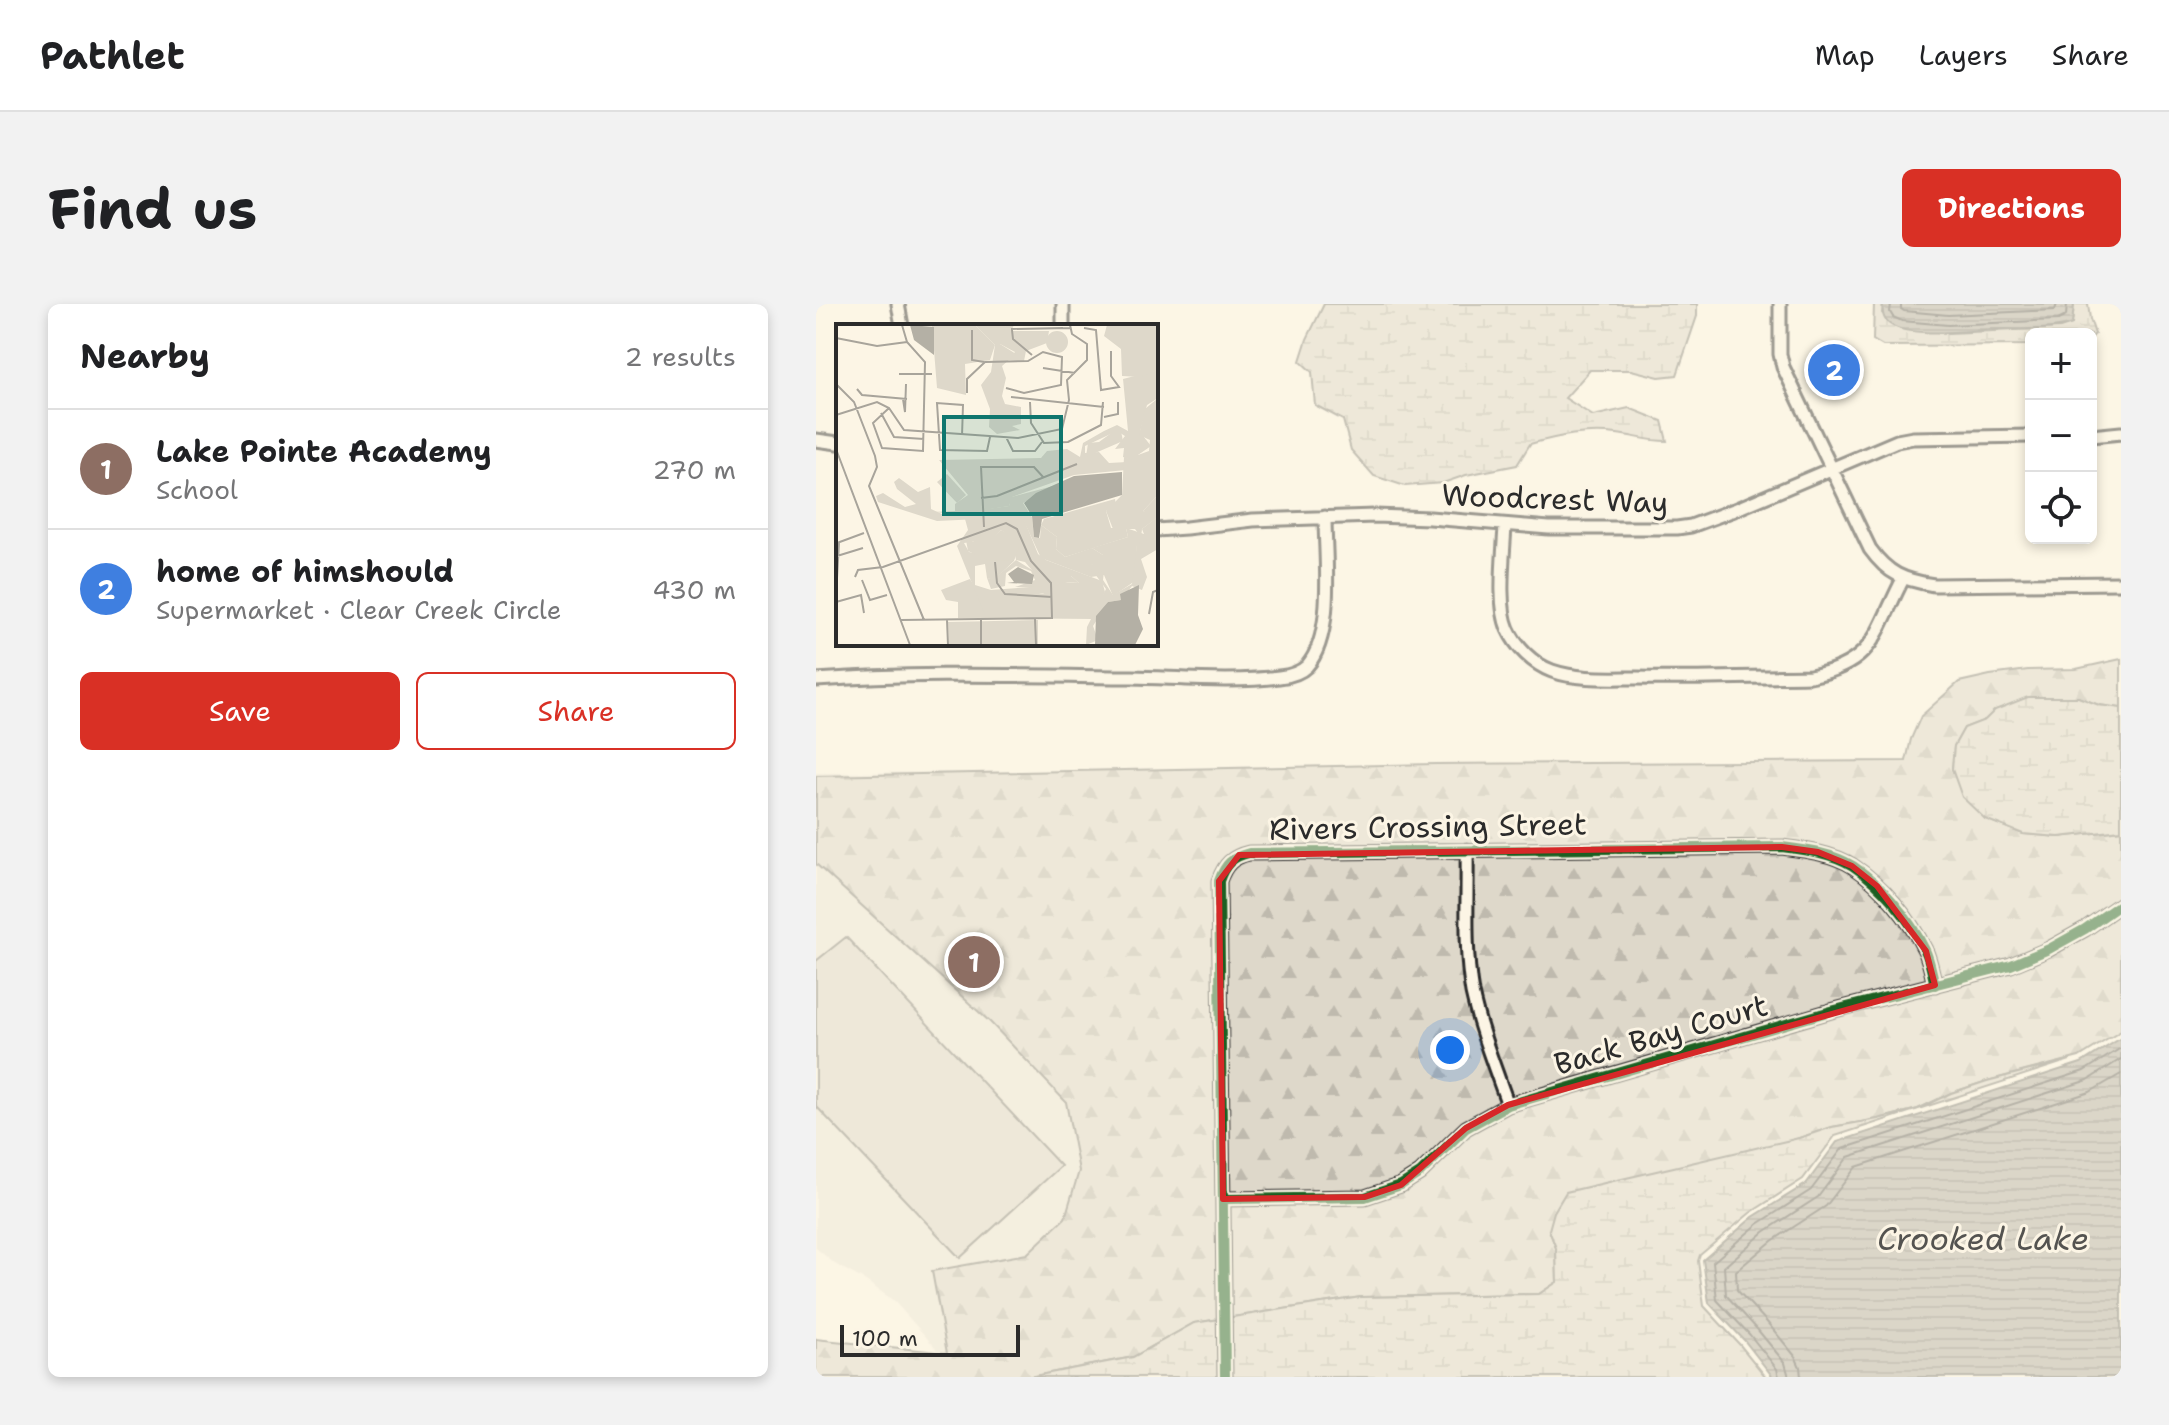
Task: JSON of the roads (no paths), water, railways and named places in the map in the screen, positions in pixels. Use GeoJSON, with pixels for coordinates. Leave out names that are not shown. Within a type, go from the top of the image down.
{"type":"FeatureCollection","features":[{"type":"Feature","properties":{"kind":"street"},"geometry":{"type":"LineString","coordinates":[[898,304],[902,324]]}},
{"type":"Feature","properties":{"kind":"street"},"geometry":{"type":"LineString","coordinates":[[1780,304],[1783,367],[1878,561],[1903,579],[1934,585],[2121,583]]}},
{"type":"Feature","properties":{"kind":"street"},"geometry":{"type":"LineString","coordinates":[[2097,435],[2121,433]]}},
{"type":"Feature","properties":{"kind":"street","name":"Woodcrest Way"},"geometry":{"type":"LineString","coordinates":[[1158,530],[1253,520],[1325,517],[1677,528],[1691,526],[1897,441],[2025,436]]}},
{"type":"Feature","properties":{"kind":"street"},"geometry":{"type":"LineString","coordinates":[[816,440],[836,443]]}},
{"type":"Feature","properties":{"kind":"street"},"geometry":{"type":"LineString","coordinates":[[816,680],[928,674],[1226,678],[1294,674],[1307,666],[1314,655],[1325,623],[1325,517]]}},
{"type":"Feature","properties":{"kind":"street"},"geometry":{"type":"LineString","coordinates":[[1505,525],[1504,613],[1512,636],[1544,668],[1579,677],[1696,679],[1810,676],[1834,670],[1853,662],[1864,651],[1879,630],[1903,579]]}},
{"type":"Feature","properties":{"kind":"street","name":"Rivers Crossing Street"},"geometry":{"type":"LineString","coordinates":[[1225,1377],[1219,881],[1229,860],[1249,853],[1467,850],[1782,847],[1818,852],[1852,866],[1888,898],[1926,951],[1935,985]]}},
{"type":"Feature","properties":{"kind":"street"},"geometry":{"type":"LineString","coordinates":[[1467,850],[1468,962],[1472,992],[1508,1105]]}},
{"type":"Feature","properties":{"kind":"street","name":"Back Bay Court"},"geometry":{"type":"LineString","coordinates":[[1223,1199],[1365,1197],[1401,1185],[1428,1165],[1466,1128],[1508,1105],[1727,1040],[2011,965],[2049,949],[2121,904]]}},
{"type":"Feature","properties":{"kind":"water"},"geometry":{"type":"Polygon","coordinates":[[[1883,304],[2074,304],[2072,324],[2063,326],[1930,332],[1915,332],[1891,325],[1886,321],[1883,304]]]}},
{"type":"Feature","properties":{"kind":"water","name":"Crooked Lake"},"geometry":{"type":"Polygon","coordinates":[[[2121,1038],[2121,1377],[1773,1377],[1709,1303],[1703,1260],[1753,1217],[1806,1184],[1837,1142],[2081,1063],[2121,1038]]]}},
{"type":"Feature","properties":{"kind":"place","name":"home of himshould"},"geometry":{"type":"Point","coordinates":[1834,370]}},
{"type":"Feature","properties":{"kind":"place","name":"Lake Pointe Academy"},"geometry":{"type":"Point","coordinates":[974,962]}}]}
